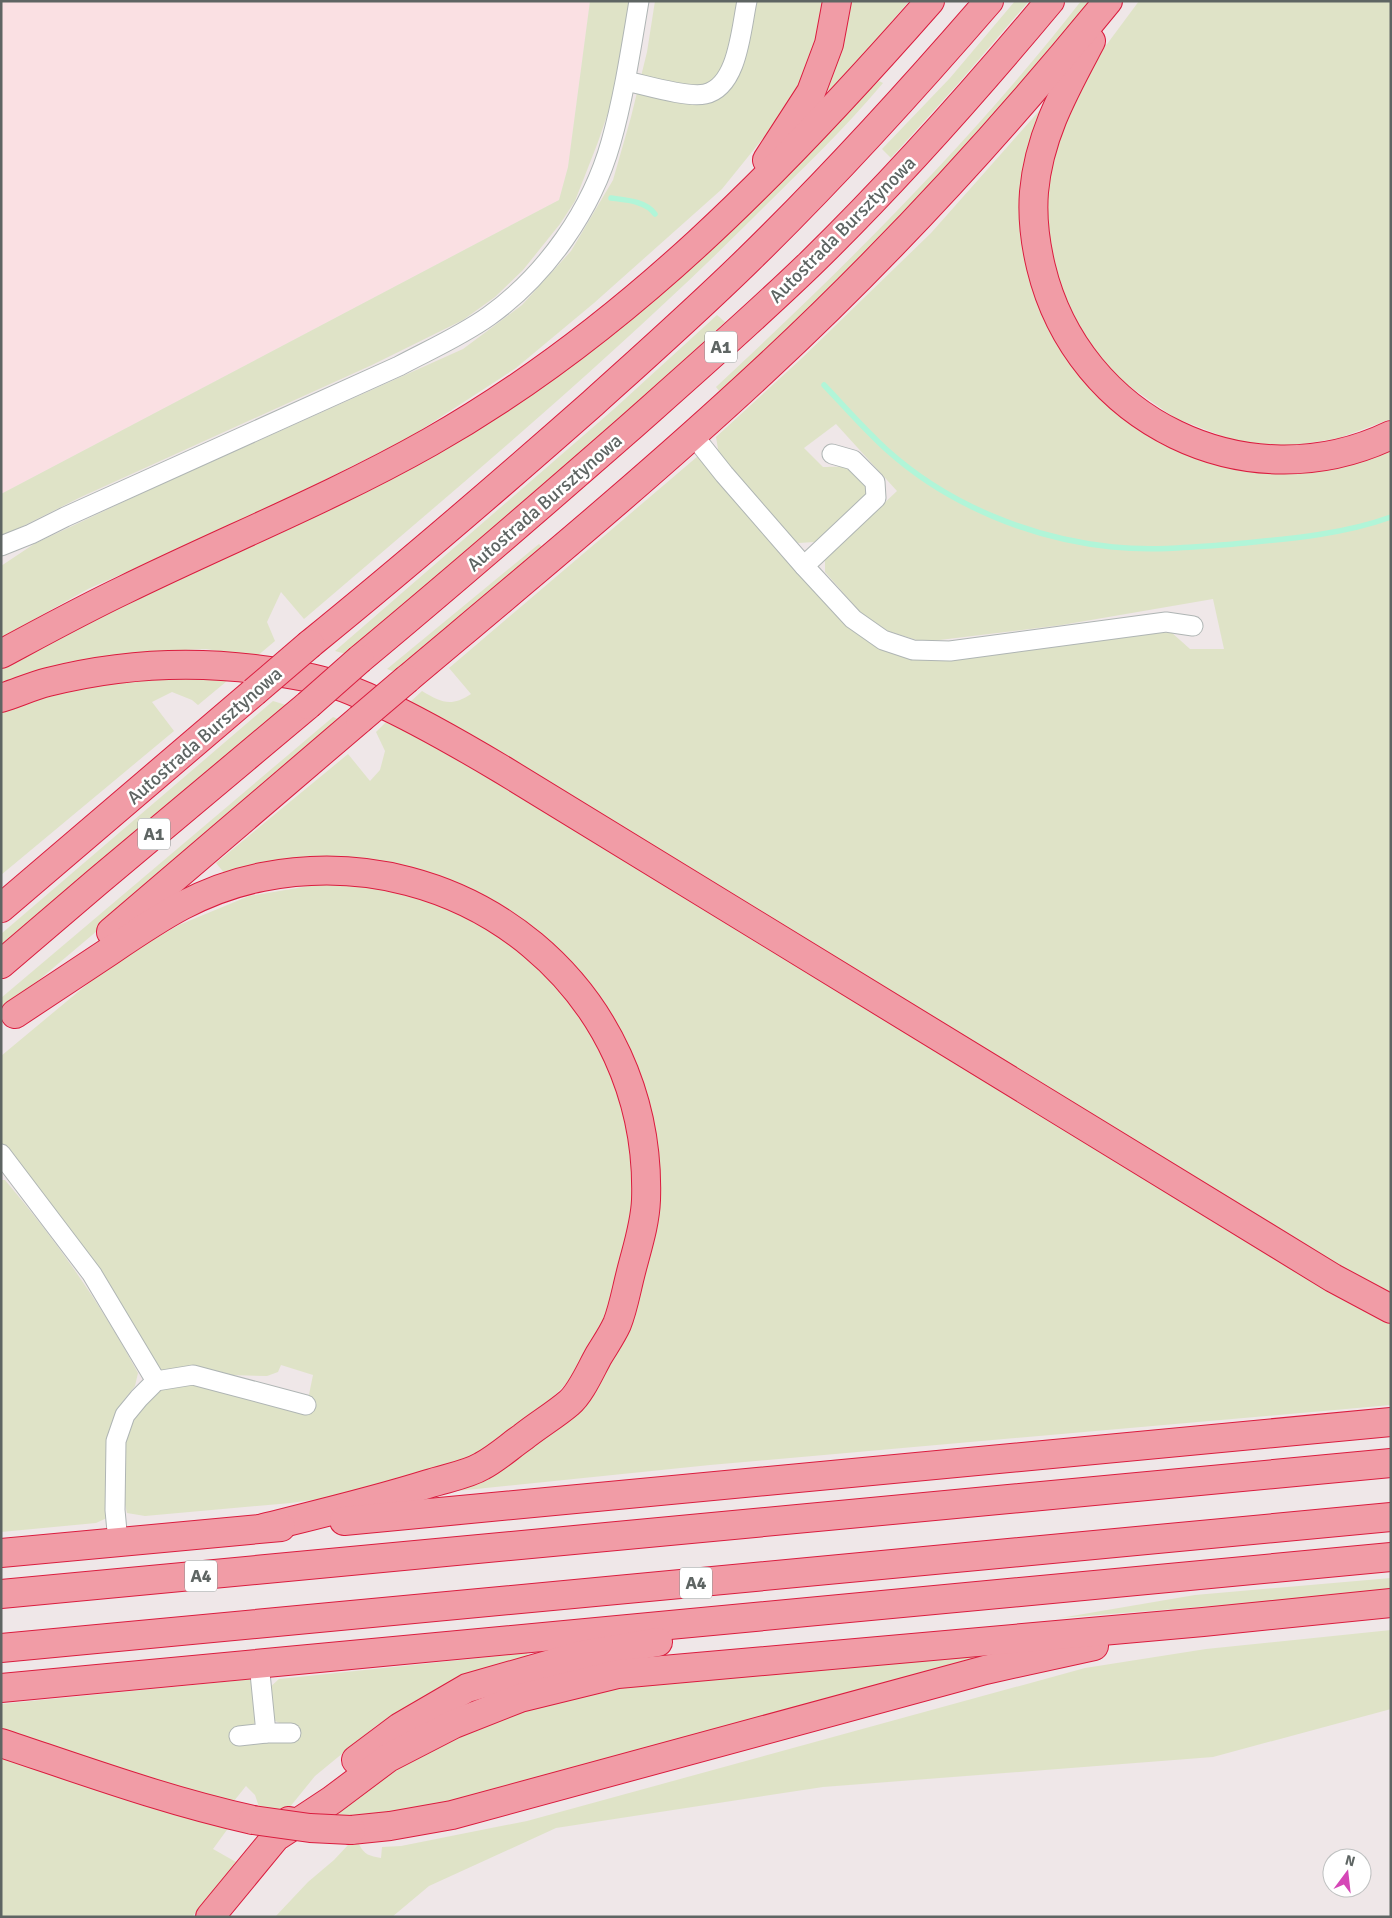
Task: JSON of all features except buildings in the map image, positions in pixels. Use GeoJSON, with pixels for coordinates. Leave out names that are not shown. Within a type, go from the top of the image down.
{"type":"FeatureCollection","features":[{"type":"Feature","properties":{"kind":"highway"},"geometry":{"type":"LineString","coordinates":[[736,208],[811,92],[829,44],[837,1]]}},
{"type":"Feature","properties":{"kind":"highway"},"geometry":{"type":"LineString","coordinates":[[1,654],[123,590],[285,516],[431,442],[504,396],[578,344],[625,308],[674,266],[736,208],[853,88],[930,1]]}},
{"type":"Feature","properties":{"kind":"highway","name":"Autostrada Bursztynowa"},"geometry":{"type":"LineString","coordinates":[[1,908],[310,644],[493,491],[654,347],[747,260],[844,163],[989,1]]}},
{"type":"Feature","properties":{"kind":"highway","name":"Autostrada Bursztynowa"},"geometry":{"type":"LineString","coordinates":[[1,964],[479,560],[742,328],[865,208],[912,159],[1050,1]]}},
{"type":"Feature","properties":{"kind":"highway"},"geometry":{"type":"LineString","coordinates":[[8,1020],[693,435],[812,324],[942,193],[1052,70],[1110,1]]}},
{"type":"Feature","properties":{"kind":"highway"},"geometry":{"type":"LineString","coordinates":[[1110,1],[1060,97],[1048,127],[1037,170],[1034,193],[1035,232],[1045,283],[1056,313],[1079,354],[1116,396],[1142,416],[1191,442],[1233,454],[1276,459],[1330,455],[1391,435]]}},
{"type":"Feature","properties":{"kind":"highway"},"geometry":{"type":"LineString","coordinates":[[1,698],[46,682],[88,673],[131,666],[179,663],[232,666],[292,674],[331,683],[386,706],[468,748],[1333,1278],[1391,1309]]}},
{"type":"Feature","properties":{"kind":"highway"},"geometry":{"type":"LineString","coordinates":[[8,1020],[150,924],[185,903],[244,881],[304,872],[333,871],[377,874],[410,881],[432,887],[482,910],[515,932],[552,963],[584,999],[609,1038],[636,1109],[642,1140],[646,1198],[644,1221],[617,1324],[572,1400],[480,1468],[406,1491],[264,1528]]}},
{"type":"Feature","properties":{"kind":"highway"},"geometry":{"type":"LineString","coordinates":[[1,1553],[1391,1422]]}},
{"type":"Feature","properties":{"kind":"highway","name":"A4"},"geometry":{"type":"LineString","coordinates":[[1,1594],[1391,1463]]}},
{"type":"Feature","properties":{"kind":"highway","name":"A4"},"geometry":{"type":"LineString","coordinates":[[1,1648],[1391,1517]]}},
{"type":"Feature","properties":{"kind":"highway"},"geometry":{"type":"LineString","coordinates":[[1,1688],[1391,1557]]}},
{"type":"Feature","properties":{"kind":"highway"},"geometry":{"type":"LineString","coordinates":[[275,1837],[332,1800],[388,1758],[454,1724],[520,1698],[618,1674],[1203,1622],[1391,1603]]}},
{"type":"Feature","properties":{"kind":"highway"},"geometry":{"type":"LineString","coordinates":[[210,1917],[275,1837],[324,1786],[367,1750],[400,1727],[467,1688],[582,1655],[688,1638],[826,1610]]}},
{"type":"Feature","properties":{"kind":"highway"},"geometry":{"type":"LineString","coordinates":[[1,1743],[204,1809],[253,1820],[310,1828],[351,1830],[390,1826],[452,1815],[985,1670],[1203,1622]]}},
{"type":"Feature","properties":{"kind":"street"},"geometry":{"type":"LineString","coordinates":[[1,546],[399,366],[449,340],[489,316],[529,282],[559,246],[583,207],[598,177],[610,143],[626,81],[640,1]]}},
{"type":"Feature","properties":{"kind":"street"},"geometry":{"type":"LineString","coordinates":[[626,81],[689,94],[705,94],[720,86],[730,75],[747,1]]}},
{"type":"Feature","properties":{"kind":"street"},"geometry":{"type":"LineString","coordinates":[[693,435],[742,495],[853,619],[884,640],[913,650],[950,650],[1166,622],[1193,626]]}},
{"type":"Feature","properties":{"kind":"street"},"geometry":{"type":"LineString","coordinates":[[804,566],[876,498],[875,482],[859,465],[853,460],[832,454]]}},
{"type":"Feature","properties":{"kind":"street"},"geometry":{"type":"LineString","coordinates":[[1,557],[31,534]]}},
{"type":"Feature","properties":{"kind":"street"},"geometry":{"type":"LineString","coordinates":[[1,1154],[92,1274],[156,1381]]}},
{"type":"Feature","properties":{"kind":"street"},"geometry":{"type":"LineString","coordinates":[[118,1542],[115,1510],[116,1441],[125,1415],[156,1381],[193,1375],[306,1405]]}},
{"type":"Feature","properties":{"kind":"street"},"geometry":{"type":"LineString","coordinates":[[259,1663],[266,1733]]}},
{"type":"Feature","properties":{"kind":"street"},"geometry":{"type":"LineString","coordinates":[[239,1736],[291,1733]]}},
{"type":"Feature","properties":{"kind":"shaded area"},"geometry":{"type":"Polygon","coordinates":[[[1,1],[590,1],[568,167],[559,200],[1,494],[1,1]]]}},
{"type":"Feature","properties":{"kind":"green space"},"geometry":{"type":"Polygon","coordinates":[[[590,1],[630,1],[610,107],[575,201],[560,224],[523,270],[495,297],[463,320],[372,365],[81,497],[1,537],[1,494],[559,200],[568,167],[590,1]]]}},
{"type":"Feature","properties":{"kind":"green space"},"geometry":{"type":"Polygon","coordinates":[[[655,1],[827,1],[819,41],[802,84],[764,137],[722,189],[594,303],[516,368],[410,437],[249,518],[88,589],[1,638],[1,566],[34,544],[153,488],[463,349],[522,305],[571,251],[613,180],[647,52],[655,1]]]}},
{"type":"Feature","properties":{"kind":"green space"},"geometry":{"type":"Polygon","coordinates":[[[845,1],[909,1],[858,61],[829,91],[824,86],[845,1]]]}},
{"type":"Feature","properties":{"kind":"green space"},"geometry":{"type":"Polygon","coordinates":[[[1015,1],[1029,1],[891,158],[882,149],[950,78],[1015,1]]]}},
{"type":"Feature","properties":{"kind":"green space"},"geometry":{"type":"Polygon","coordinates":[[[1081,1],[1094,1],[965,150],[819,300],[721,393],[716,387],[860,249],[952,153],[1039,53],[1081,1]]]}},
{"type":"Feature","properties":{"kind":"green space"},"geometry":{"type":"Polygon","coordinates":[[[1139,1],[1391,1],[1391,419],[1339,438],[1291,446],[1238,442],[1175,418],[1116,377],[1081,334],[1055,280],[1043,225],[1046,175],[1058,127],[1090,67],[1139,1]]]}},
{"type":"Feature","properties":{"kind":"green space"},"geometry":{"type":"Polygon","coordinates":[[[879,81],[883,83],[805,167],[647,320],[477,471],[304,619],[281,592],[267,622],[275,641],[256,657],[206,649],[141,652],[68,662],[1,685],[1,667],[171,581],[279,534],[387,481],[470,429],[879,81]]]}},
{"type":"Feature","properties":{"kind":"green space"},"geometry":{"type":"Polygon","coordinates":[[[1048,101],[1041,304],[1193,452],[1391,444],[1391,1296],[1306,1247],[408,704],[422,691],[441,701],[447,702],[458,701],[471,694],[449,668],[698,456],[836,608],[923,657],[1106,636],[1171,632],[1190,649],[1224,649],[1213,599],[1062,625],[923,642],[888,631],[861,613],[825,572],[825,559],[897,491],[836,424],[804,448],[823,467],[849,468],[860,473],[866,486],[868,497],[815,542],[798,543],[790,536],[719,455],[716,437],[801,359],[931,233],[1048,101]]]}},
{"type":"Feature","properties":{"kind":"green space"},"geometry":{"type":"Polygon","coordinates":[[[717,315],[725,322],[621,418],[346,654],[335,651],[614,409],[717,315]]]}},
{"type":"Feature","properties":{"kind":"green space"},"geometry":{"type":"Polygon","coordinates":[[[539,544],[545,549],[395,672],[387,669],[539,544]]]}},
{"type":"Feature","properties":{"kind":"green space"},"geometry":{"type":"Polygon","coordinates":[[[233,676],[198,705],[192,700],[172,692],[152,702],[174,731],[1,875],[1,709],[96,680],[233,676]]]}},
{"type":"Feature","properties":{"kind":"green space"},"geometry":{"type":"Polygon","coordinates":[[[273,701],[286,705],[1,946],[1,934],[273,701]]]}},
{"type":"Feature","properties":{"kind":"green space"},"geometry":{"type":"Polygon","coordinates":[[[333,717],[341,720],[207,838],[1,1012],[1,998],[333,717]]]}},
{"type":"Feature","properties":{"kind":"green space"},"geometry":{"type":"Polygon","coordinates":[[[387,721],[485,775],[759,940],[1343,1300],[1391,1323],[1391,1405],[710,1465],[447,1492],[562,1417],[637,1300],[639,1078],[603,1004],[560,953],[507,911],[449,880],[392,863],[338,859],[226,875],[216,863],[348,754],[370,781],[380,770],[385,751],[376,732],[387,721]]]}},
{"type":"Feature","properties":{"kind":"green space"},"geometry":{"type":"Polygon","coordinates":[[[327,883],[388,888],[436,900],[498,930],[558,979],[600,1042],[623,1098],[636,1209],[614,1299],[590,1350],[565,1385],[534,1416],[489,1451],[440,1472],[368,1492],[291,1503],[145,1516],[127,1513],[122,1492],[125,1433],[137,1409],[155,1389],[188,1382],[226,1390],[305,1414],[313,1375],[281,1365],[278,1372],[267,1376],[161,1373],[1,1147],[1,1056],[114,962],[179,925],[249,896],[327,883]]]}},
{"type":"Feature","properties":{"kind":"green space"},"geometry":{"type":"Polygon","coordinates":[[[1,1180],[5,1180],[60,1249],[109,1322],[138,1373],[135,1386],[123,1401],[109,1432],[105,1470],[112,1504],[107,1518],[96,1523],[1,1532],[1,1180]]]}},
{"type":"Feature","properties":{"kind":"green space"},"geometry":{"type":"Polygon","coordinates":[[[1391,1578],[1391,1592],[1060,1618],[1195,1595],[1391,1578]]]}},
{"type":"Feature","properties":{"kind":"green space"},"geometry":{"type":"Polygon","coordinates":[[[1391,1630],[1391,1709],[1213,1757],[823,1787],[556,1828],[429,1886],[392,1917],[275,1917],[308,1882],[334,1860],[348,1845],[359,1844],[363,1851],[374,1857],[381,1858],[382,1847],[401,1846],[527,1821],[1085,1668],[1206,1649],[1391,1630]]]}},
{"type":"Feature","properties":{"kind":"green space"},"geometry":{"type":"Polygon","coordinates":[[[1029,1650],[443,1807],[381,1815],[329,1816],[409,1760],[517,1709],[640,1683],[1029,1650]]]}},
{"type":"Feature","properties":{"kind":"green space"},"geometry":{"type":"Polygon","coordinates":[[[527,1653],[529,1658],[439,1692],[377,1725],[315,1776],[285,1813],[260,1810],[255,1795],[246,1786],[230,1806],[1,1732],[1,1704],[253,1679],[256,1721],[251,1727],[231,1730],[230,1740],[233,1743],[295,1739],[282,1724],[273,1720],[269,1688],[279,1679],[527,1653]]]}},
{"type":"Feature","properties":{"kind":"green space"},"geometry":{"type":"Polygon","coordinates":[[[1,1753],[229,1827],[213,1849],[236,1862],[192,1917],[1,1917],[1,1753]]]}},
{"type":"Feature","properties":{"kind":"waterway"},"geometry":{"type":"LineString","coordinates":[[611,198],[641,204],[655,214]]}},
{"type":"Feature","properties":{"kind":"waterway"},"geometry":{"type":"LineString","coordinates":[[824,385],[887,450],[911,470],[964,503],[992,516],[1052,536],[1113,547],[1159,549],[1294,538],[1353,528],[1391,517]]}}]}
